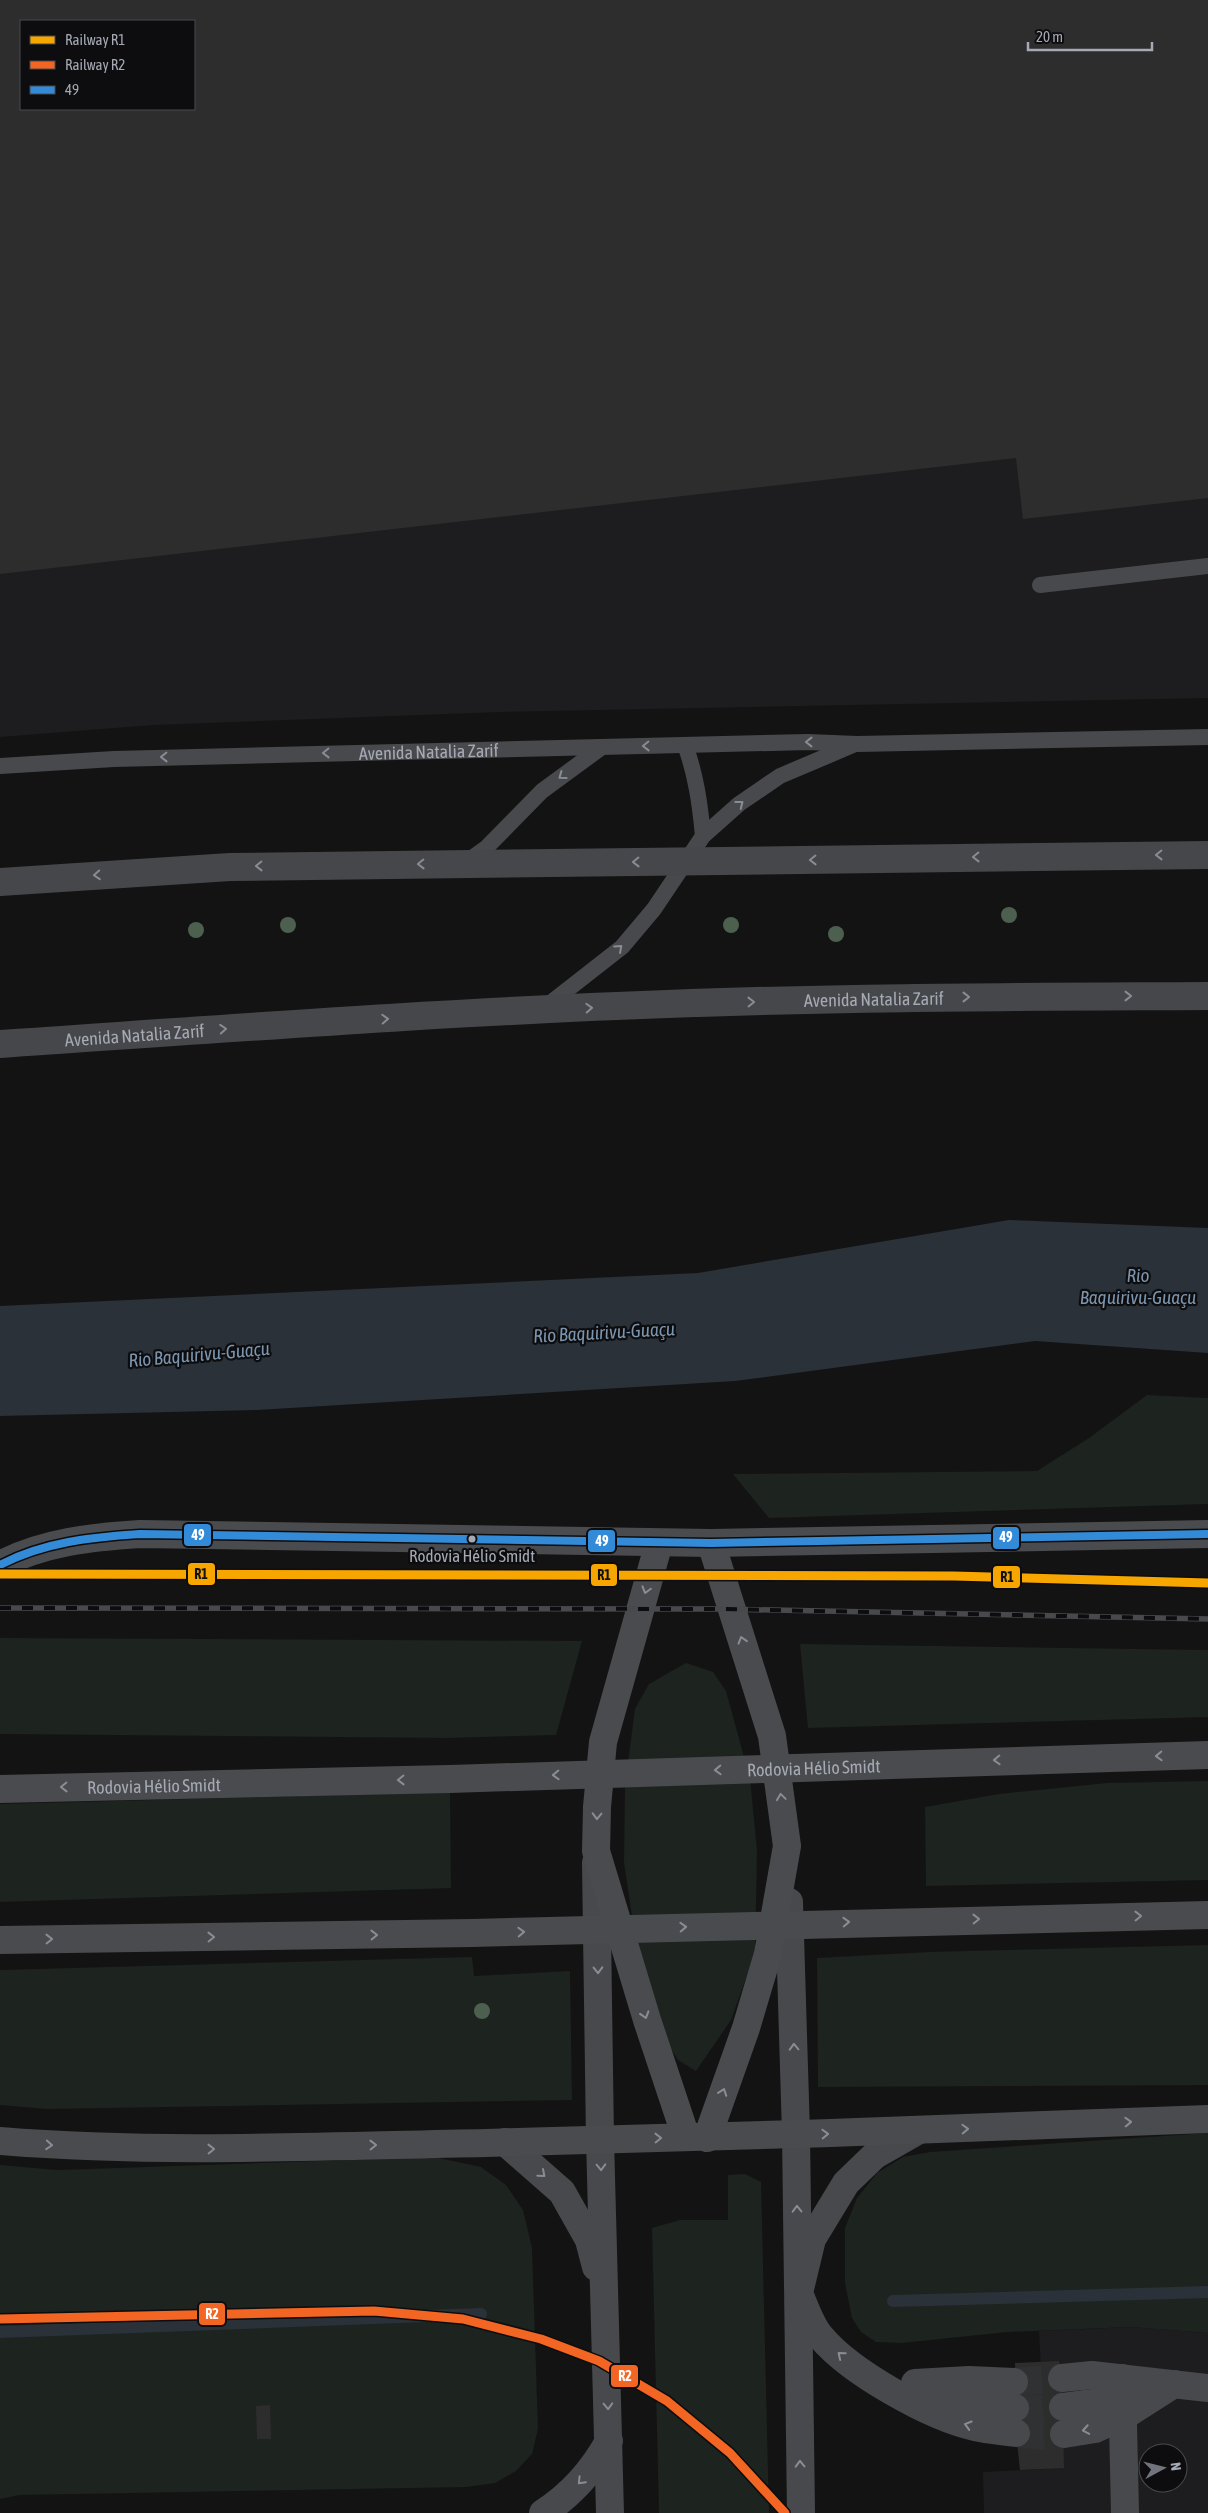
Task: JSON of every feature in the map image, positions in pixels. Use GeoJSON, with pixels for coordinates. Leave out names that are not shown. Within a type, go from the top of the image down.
{"type":"FeatureCollection","features":[{"type":"Feature","properties":{"kind":"main road"},"geometry":{"type":"LineString","coordinates":[[0,882],[230,867],[1208,854]]}},
{"type":"Feature","properties":{"kind":"main road","name":"Avenida Natalia Zarif"},"geometry":{"type":"LineString","coordinates":[[0,1044],[269,1026],[665,1004],[909,998],[1208,996]]}},
{"type":"Feature","properties":{"kind":"main road"},"geometry":{"type":"LineString","coordinates":[[0,1564],[49,1546],[94,1537],[140,1534],[711,1543],[1208,1534]]}},
{"type":"Feature","properties":{"kind":"main road"},"geometry":{"type":"LineString","coordinates":[[659,1543],[603,1742],[597,1807],[596,1851],[646,2020],[696,2137]]}},
{"type":"Feature","properties":{"kind":"main road"},"geometry":{"type":"LineString","coordinates":[[696,2137],[746,2028],[768,1954],[787,1846],[772,1736],[711,1543]]}},
{"type":"Feature","properties":{"kind":"main road","name":"Rodovia Hélio Smidt"},"geometry":{"type":"LineString","coordinates":[[0,1789],[450,1779],[924,1762],[1208,1755]]}},
{"type":"Feature","properties":{"kind":"main road"},"geometry":{"type":"LineString","coordinates":[[0,1940],[472,1933],[927,1920],[1208,1915]]}},
{"type":"Feature","properties":{"kind":"main road"},"geometry":{"type":"LineString","coordinates":[[0,2141],[80,2148],[191,2149],[917,2131],[1208,2119]]}},
{"type":"Feature","properties":{"kind":"street"},"geometry":{"type":"LineString","coordinates":[[787,1846],[796,2134],[803,2510]]}},
{"type":"Feature","properties":{"kind":"street"},"geometry":{"type":"LineString","coordinates":[[596,1851],[600,2139],[610,2442],[610,2513]]}},
{"type":"Feature","properties":{"kind":"street"},"geometry":{"type":"LineString","coordinates":[[880,2384],[969,2380],[1015,2408],[974,2427],[945,2418],[880,2384],[840,2355],[820,2336],[799,2293],[812,2239],[846,2183],[875,2155],[917,2131]]}},
{"type":"Feature","properties":{"kind":"street"},"geometry":{"type":"LineString","coordinates":[[505,2142],[562,2192],[589,2240],[605,2305]]}},
{"type":"Feature","properties":{"kind":"street"},"geometry":{"type":"LineString","coordinates":[[1062,2378],[1092,2375],[1124,2398]]}},
{"type":"Feature","properties":{"kind":"street"},"geometry":{"type":"LineString","coordinates":[[1063,2407],[1124,2398],[1174,2384],[1208,2388]]}},
{"type":"Feature","properties":{"kind":"street"},"geometry":{"type":"LineString","coordinates":[[1064,2434],[1095,2428],[1124,2398]]}},
{"type":"Feature","properties":{"kind":"street"},"geometry":{"type":"LineString","coordinates":[[1124,2398],[1125,2513]]}},
{"type":"Feature","properties":{"kind":"street"},"geometry":{"type":"LineString","coordinates":[[543,2513],[573,2489],[596,2466],[610,2442]]}},
{"type":"Feature","properties":{"kind":"lane"},"geometry":{"type":"LineString","coordinates":[[1040,585],[1208,566]]}},
{"type":"Feature","properties":{"kind":"lane","name":"Avenida Natalia Zarif"},"geometry":{"type":"LineString","coordinates":[[0,766],[114,759],[808,742],[857,744],[1208,737]]}},
{"type":"Feature","properties":{"kind":"lane","name":"Avenida Natalia Zarif"},"geometry":{"type":"LineString","coordinates":[[540,1011],[622,947],[654,909],[703,836],[739,804],[780,776],[857,744]]}},
{"type":"Feature","properties":{"kind":"lane"},"geometry":{"type":"LineString","coordinates":[[685,745],[692,764],[700,799],[703,836]]}},
{"type":"Feature","properties":{"kind":"lane"},"geometry":{"type":"LineString","coordinates":[[463,864],[486,848],[542,791],[602,747]]}},
{"type":"Feature","properties":{"kind":"shaded area"},"geometry":{"type":"Polygon","coordinates":[[[0,0],[1208,0],[1208,698],[500,712],[153,725],[0,737],[0,0]]]}},
{"type":"Feature","properties":{"kind":"shaded area"},"geometry":{"type":"Polygon","coordinates":[[[1147,1395],[1208,1398],[1208,1504],[769,1518],[733,1474],[1037,1471],[1089,1438],[1147,1395]]]}},
{"type":"Feature","properties":{"kind":"shaded area"},"geometry":{"type":"Polygon","coordinates":[[[0,1638],[582,1641],[556,1735],[448,1738],[0,1734],[0,1638]]]}},
{"type":"Feature","properties":{"kind":"shaded area"},"geometry":{"type":"Polygon","coordinates":[[[800,1644],[1208,1650],[1208,1717],[808,1728],[800,1644]]]}},
{"type":"Feature","properties":{"kind":"shaded area"},"geometry":{"type":"Polygon","coordinates":[[[686,1663],[713,1672],[726,1691],[750,1779],[757,1850],[755,1953],[731,2020],[696,2071],[678,2060],[661,2033],[638,1957],[624,1862],[625,1786],[635,1709],[649,1684],[686,1663]]]}},
{"type":"Feature","properties":{"kind":"shaded area"},"geometry":{"type":"Polygon","coordinates":[[[1208,1781],[1208,1880],[926,1886],[925,1807],[999,1794],[1107,1783],[1208,1781]]]}},
{"type":"Feature","properties":{"kind":"shaded area"},"geometry":{"type":"Polygon","coordinates":[[[450,1792],[451,1888],[0,1902],[0,1804],[450,1792]]]}},
{"type":"Feature","properties":{"kind":"shaded area"},"geometry":{"type":"Polygon","coordinates":[[[1208,1945],[1208,2085],[818,2087],[817,1958],[929,1952],[1208,1945]]]}},
{"type":"Feature","properties":{"kind":"shaded area"},"geometry":{"type":"Polygon","coordinates":[[[472,1957],[474,1976],[570,1971],[572,2100],[48,2109],[0,2105],[0,1970],[472,1957]]]}},
{"type":"Feature","properties":{"kind":"shaded area"},"geometry":{"type":"Polygon","coordinates":[[[1208,2133],[1208,2333],[1131,2327],[1007,2332],[902,2343],[876,2342],[861,2332],[852,2318],[845,2283],[845,2228],[857,2198],[877,2173],[903,2157],[930,2152],[1208,2133]]]}},
{"type":"Feature","properties":{"kind":"shaded area"},"geometry":{"type":"Polygon","coordinates":[[[434,2157],[481,2167],[506,2185],[523,2210],[532,2248],[538,2429],[532,2454],[516,2471],[495,2483],[466,2487],[19,2495],[0,2499],[0,2165],[58,2170],[434,2157]]]}},
{"type":"Feature","properties":{"kind":"shaded area"},"geometry":{"type":"Polygon","coordinates":[[[745,2174],[761,2182],[769,2513],[659,2513],[652,2228],[680,2220],[728,2220],[728,2175],[745,2174]]]}},
{"type":"Feature","properties":{"kind":"shaded area"},"geometry":{"type":"Polygon","coordinates":[[[1131,2327],[1208,2333],[1208,2513],[984,2513],[983,2472],[1046,2469],[1039,2331],[1131,2327]]]}},
{"type":"Feature","properties":{"kind":"water","name":"Rio Baquirivu-Guaçu"},"geometry":{"type":"Polygon","coordinates":[[[1009,1220],[1208,1228],[1208,1353],[1035,1341],[735,1381],[257,1410],[0,1416],[0,1306],[698,1273],[1009,1220]]]}},
{"type":"Feature","properties":{"kind":"building"},"geometry":{"type":"Polygon","coordinates":[[[0,0],[1208,0],[1208,498],[1023,519],[1016,458],[0,574],[0,0]]]}},
{"type":"Feature","properties":{"kind":"building"},"geometry":{"type":"Polygon","coordinates":[[[1059,2361],[1062,2378],[1064,2468],[1020,2470],[1016,2433],[1015,2363],[1059,2361]]]}},
{"type":"Feature","properties":{"kind":"building"},"geometry":{"type":"Polygon","coordinates":[[[270,2405],[271,2439],[257,2439],[256,2406],[270,2405]]]}},
{"type":"Feature","properties":{"kind":"waterway"},"geometry":{"type":"LineString","coordinates":[[893,2301],[1208,2292]]}},
{"type":"Feature","properties":{"kind":"waterway"},"geometry":{"type":"LineString","coordinates":[[0,2332],[481,2314]]}},
{"type":"Feature","properties":{"kind":"tunnel"},"geometry":{"type":"LineString","coordinates":[[1014,2382],[1062,2378]]}},
{"type":"Feature","properties":{"kind":"tunnel"},"geometry":{"type":"LineString","coordinates":[[1015,2408],[1042,2409],[1063,2407]]}},
{"type":"Feature","properties":{"kind":"tunnel"},"geometry":{"type":"LineString","coordinates":[[1016,2433],[1043,2436],[1064,2434]]}},
{"type":"Feature","properties":{"kind":"railway"},"geometry":{"type":"LineString","coordinates":[[0,1574],[954,1576],[1208,1583]]}},
{"type":"Feature","properties":{"kind":"railway"},"geometry":{"type":"LineString","coordinates":[[0,1608],[721,1609],[1208,1619]]}},
{"type":"Feature","properties":{"kind":"rail line","name":"R1"},"geometry":{"type":"LineString","coordinates":[[0,1574],[954,1576],[1208,1583]]}},
{"type":"Feature","properties":{"kind":"rail line","name":"R2"},"geometry":{"type":"LineString","coordinates":[[0,2319],[374,2311],[463,2319],[541,2339],[599,2361],[667,2401],[730,2453],[785,2513]]}},
{"type":"Feature","properties":{"kind":"transit line","name":"49"},"geometry":{"type":"LineString","coordinates":[[0,1565],[33,1551],[68,1542],[140,1534],[711,1543],[1208,1534]]}},
{"type":"Feature","properties":{"kind":"place","name":"Rodovia Hélio Smidt"},"geometry":{"type":"Point","coordinates":[472,1539]}}]}
